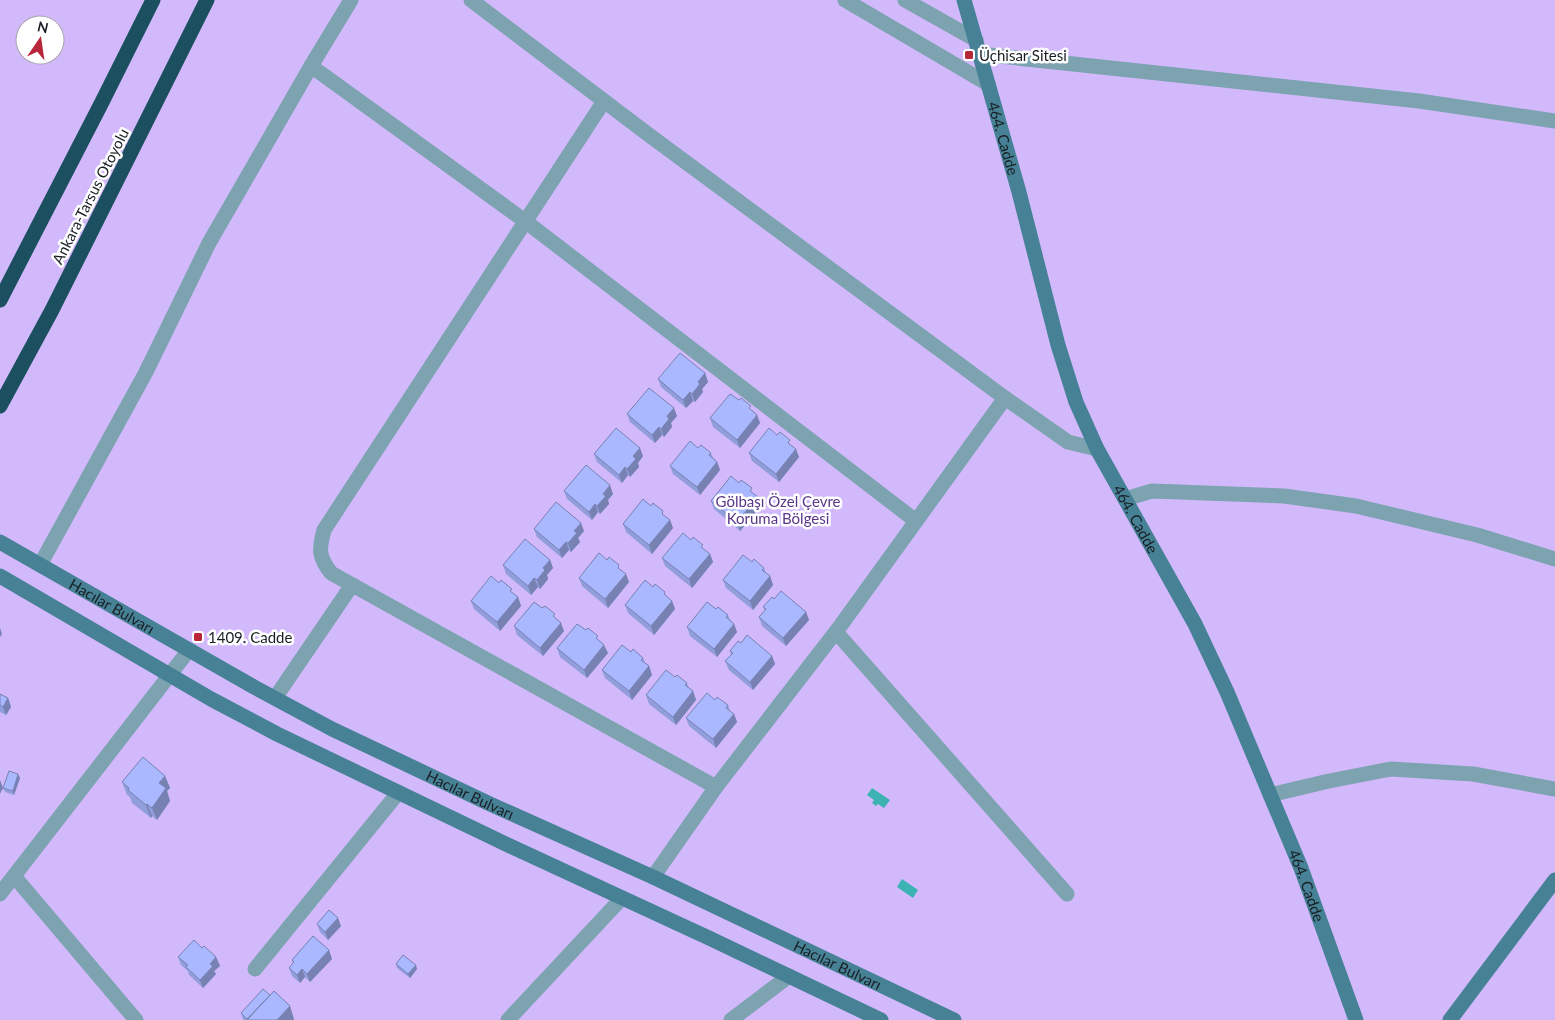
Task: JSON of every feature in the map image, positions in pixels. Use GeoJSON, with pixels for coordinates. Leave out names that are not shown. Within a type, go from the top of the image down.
{"type":"FeatureCollection","features":[{"type":"Feature","properties":{"kind":"highway"},"geometry":{"type":"LineString","coordinates":[[0,300],[153,0]]}},
{"type":"Feature","properties":{"kind":"highway","name":"Ankara-Tarsus Otoyolu"},"geometry":{"type":"LineString","coordinates":[[0,406],[52,310],[207,0]]}},
{"type":"Feature","properties":{"kind":"main road","name":"464. Cadde"},"geometry":{"type":"LineString","coordinates":[[964,0],[1020,192],[1068,378],[1084,422],[1097,450],[1195,624],[1227,692],[1300,868],[1356,1020]]}},
{"type":"Feature","properties":{"kind":"main road","name":"Hacılar Bulvarı"},"geometry":{"type":"LineString","coordinates":[[0,542],[332,729],[653,877],[868,981],[954,1020]]}},
{"type":"Feature","properties":{"kind":"main road","name":"Hacılar Bulvarı"},"geometry":{"type":"LineString","coordinates":[[0,576],[260,725],[398,793],[881,1020]]}},
{"type":"Feature","properties":{"kind":"main road"},"geometry":{"type":"LineString","coordinates":[[1450,1020],[1555,880]]}},
{"type":"Feature","properties":{"kind":"street"},"geometry":{"type":"LineString","coordinates":[[40,566],[146,372],[209,243],[351,0]]}},
{"type":"Feature","properties":{"kind":"street"},"geometry":{"type":"LineString","coordinates":[[471,0],[604,101],[1005,398],[1068,442],[1097,450]]}},
{"type":"Feature","properties":{"kind":"street"},"geometry":{"type":"LineString","coordinates":[[845,0],[988,84]]}},
{"type":"Feature","properties":{"kind":"street"},"geometry":{"type":"LineString","coordinates":[[905,0],[978,47],[1419,101],[1555,121]]}},
{"type":"Feature","properties":{"kind":"street"},"geometry":{"type":"LineString","coordinates":[[311,66],[525,221],[916,520]]}},
{"type":"Feature","properties":{"kind":"street"},"geometry":{"type":"LineString","coordinates":[[604,101],[324,530],[319,547],[323,562],[331,573],[716,787]]}},
{"type":"Feature","properties":{"kind":"street"},"geometry":{"type":"LineString","coordinates":[[653,877],[716,787],[836,632],[1005,398]]}},
{"type":"Feature","properties":{"kind":"street"},"geometry":{"type":"LineString","coordinates":[[1125,499],[1152,490],[1284,496],[1356,506],[1477,535],[1555,559]]}},
{"type":"Feature","properties":{"kind":"street"},"geometry":{"type":"LineString","coordinates":[[275,698],[352,585]]}},
{"type":"Feature","properties":{"kind":"street"},"geometry":{"type":"LineString","coordinates":[[836,632],[1067,894]]}},
{"type":"Feature","properties":{"kind":"street"},"geometry":{"type":"LineString","coordinates":[[0,894],[189,650]]}},
{"type":"Feature","properties":{"kind":"street"},"geometry":{"type":"LineString","coordinates":[[1270,795],[1391,769],[1473,774],[1555,789]]}},
{"type":"Feature","properties":{"kind":"street"},"geometry":{"type":"LineString","coordinates":[[255,969],[398,793]]}},
{"type":"Feature","properties":{"kind":"street"},"geometry":{"type":"LineString","coordinates":[[14,876],[136,1020]]}},
{"type":"Feature","properties":{"kind":"street"},"geometry":{"type":"LineString","coordinates":[[508,1020],[622,898]]}},
{"type":"Feature","properties":{"kind":"street"},"geometry":{"type":"LineString","coordinates":[[731,1020],[789,976]]}},
{"type":"Feature","properties":{"kind":"green space","name":"Gölbaşı Özel Çevre Koruma Bölgesi"},"geometry":{"type":"Polygon","coordinates":[[[0,0],[1555,0],[1555,1020],[0,1020],[0,0]]]}},
{"type":"Feature","properties":{"kind":"shaded area"},"geometry":{"type":"Polygon","coordinates":[[[872,788],[890,800],[884,808],[872,803],[874,800],[867,795],[872,788]]]}},
{"type":"Feature","properties":{"kind":"shaded area"},"geometry":{"type":"Polygon","coordinates":[[[902,879],[918,890],[913,898],[897,887],[902,879]]]}},
{"type":"Feature","properties":{"kind":"building"},"geometry":{"type":"Polygon","coordinates":[[[680,353],[705,373],[698,382],[700,384],[692,394],[690,392],[683,400],[658,379],[680,353]]]}},
{"type":"Feature","properties":{"kind":"building"},"geometry":{"type":"Polygon","coordinates":[[[649,388],[674,408],[667,416],[669,419],[661,429],[659,427],[652,435],[627,414],[649,388]]]}},
{"type":"Feature","properties":{"kind":"building"},"geometry":{"type":"Polygon","coordinates":[[[730,394],[739,400],[741,398],[751,406],[749,408],[757,415],[737,440],[710,418],[730,394]]]}},
{"type":"Feature","properties":{"kind":"building"},"geometry":{"type":"Polygon","coordinates":[[[616,428],[640,448],[633,456],[636,459],[627,469],[625,467],[619,475],[594,454],[616,428]]]}},
{"type":"Feature","properties":{"kind":"building"},"geometry":{"type":"Polygon","coordinates":[[[769,428],[777,435],[780,432],[790,440],[788,443],[796,449],[776,474],[749,453],[769,428]]]}},
{"type":"Feature","properties":{"kind":"building"},"geometry":{"type":"Polygon","coordinates":[[[690,441],[698,448],[701,445],[711,453],[709,455],[717,462],[697,487],[670,466],[690,441]]]}},
{"type":"Feature","properties":{"kind":"building"},"geometry":{"type":"Polygon","coordinates":[[[586,465],[610,485],[603,494],[606,496],[597,506],[595,504],[589,512],[564,491],[586,465]]]}},
{"type":"Feature","properties":{"kind":"building"},"geometry":{"type":"Polygon","coordinates":[[[731,476],[739,483],[741,480],[752,488],[750,491],[758,497],[737,522],[711,501],[731,476]]]}},
{"type":"Feature","properties":{"kind":"building"},"geometry":{"type":"Polygon","coordinates":[[[643,499],[651,506],[653,503],[670,520],[649,545],[623,524],[643,499]]]}},
{"type":"Feature","properties":{"kind":"building"},"geometry":{"type":"Polygon","coordinates":[[[556,502],[581,523],[574,531],[577,533],[559,550],[534,529],[556,502]]]}},
{"type":"Feature","properties":{"kind":"building"},"geometry":{"type":"Polygon","coordinates":[[[683,533],[691,540],[693,537],[710,554],[689,579],[662,558],[683,533]]]}},
{"type":"Feature","properties":{"kind":"building"},"geometry":{"type":"Polygon","coordinates":[[[525,539],[550,560],[543,568],[545,570],[537,580],[534,578],[528,586],[503,565],[525,539]]]}},
{"type":"Feature","properties":{"kind":"building"},"geometry":{"type":"Polygon","coordinates":[[[599,553],[607,560],[609,557],[626,574],[605,599],[579,578],[599,553]]]}},
{"type":"Feature","properties":{"kind":"building"},"geometry":{"type":"Polygon","coordinates":[[[743,555],[752,562],[754,559],[764,568],[762,570],[770,576],[750,601],[723,580],[743,555]]]}},
{"type":"Feature","properties":{"kind":"building"},"geometry":{"type":"Polygon","coordinates":[[[491,576],[499,583],[501,580],[518,597],[497,622],[471,601],[491,576]]]}},
{"type":"Feature","properties":{"kind":"building"},"geometry":{"type":"Polygon","coordinates":[[[645,580],[653,587],[655,584],[672,601],[651,626],[625,605],[645,580]]]}},
{"type":"Feature","properties":{"kind":"building"},"geometry":{"type":"Polygon","coordinates":[[[781,591],[806,612],[783,638],[759,617],[766,609],[763,607],[781,591]]]}},
{"type":"Feature","properties":{"kind":"building"},"geometry":{"type":"Polygon","coordinates":[[[534,602],[542,608],[545,606],[555,614],[553,616],[561,623],[540,648],[514,626],[534,602]]]}},
{"type":"Feature","properties":{"kind":"building"},"geometry":{"type":"Polygon","coordinates":[[[707,602],[716,609],[718,607],[728,615],[726,617],[734,624],[714,649],[687,627],[707,602]]]}},
{"type":"Feature","properties":{"kind":"building"},"geometry":{"type":"Polygon","coordinates":[[[577,624],[586,630],[588,628],[598,636],[596,638],[604,645],[584,670],[557,648],[577,624]]]}},
{"type":"Feature","properties":{"kind":"building"},"geometry":{"type":"Polygon","coordinates":[[[747,635],[772,656],[750,682],[725,661],[733,653],[730,651],[738,641],[741,643],[747,635]]]}},
{"type":"Feature","properties":{"kind":"building"},"geometry":{"type":"Polygon","coordinates":[[[622,645],[631,652],[633,649],[643,658],[641,660],[649,666],[629,691],[602,670],[622,645]]]}},
{"type":"Feature","properties":{"kind":"building"},"geometry":{"type":"Polygon","coordinates":[[[666,670],[675,677],[677,675],[693,691],[673,717],[646,695],[666,670]]]}},
{"type":"Feature","properties":{"kind":"building"},"geometry":{"type":"Polygon","coordinates":[[[707,693],[715,700],[717,697],[728,705],[726,708],[734,714],[713,739],[686,718],[707,693]]]}},
{"type":"Feature","properties":{"kind":"building"},"geometry":{"type":"Polygon","coordinates":[[[0,694],[8,698],[3,707],[0,705],[0,694]]]}},
{"type":"Feature","properties":{"kind":"building"},"geometry":{"type":"Polygon","coordinates":[[[143,757],[165,776],[159,783],[166,788],[152,808],[128,790],[129,788],[122,782],[143,757]]]}},
{"type":"Feature","properties":{"kind":"building"},"geometry":{"type":"Polygon","coordinates":[[[9,771],[18,774],[13,791],[3,788],[9,771]]]}},
{"type":"Feature","properties":{"kind":"building"},"geometry":{"type":"Polygon","coordinates":[[[329,910],[338,918],[325,932],[317,924],[329,910]]]}},
{"type":"Feature","properties":{"kind":"building"},"geometry":{"type":"Polygon","coordinates":[[[313,936],[329,950],[307,974],[302,969],[297,975],[289,968],[294,962],[292,960],[313,936]]]}},
{"type":"Feature","properties":{"kind":"building"},"geometry":{"type":"Polygon","coordinates":[[[194,940],[216,957],[210,964],[213,966],[200,980],[186,967],[188,965],[178,957],[194,940]]]}},
{"type":"Feature","properties":{"kind":"building"},"geometry":{"type":"Polygon","coordinates":[[[403,955],[416,965],[408,974],[396,964],[403,955]]]}},
{"type":"Feature","properties":{"kind":"building"},"geometry":{"type":"Polygon","coordinates":[[[263,989],[270,995],[247,1019],[241,1013],[263,989]]]}},
{"type":"Feature","properties":{"kind":"building"},"geometry":{"type":"Polygon","coordinates":[[[274,991],[290,1006],[277,1020],[247,1020],[274,991]]]}},
{"type":"Feature","properties":{"kind":"place","name":"Üçhisar Sitesi"},"geometry":{"type":"Point","coordinates":[969,55]}},
{"type":"Feature","properties":{"kind":"place","name":"1409. Cadde"},"geometry":{"type":"Point","coordinates":[198,637]}}]}
